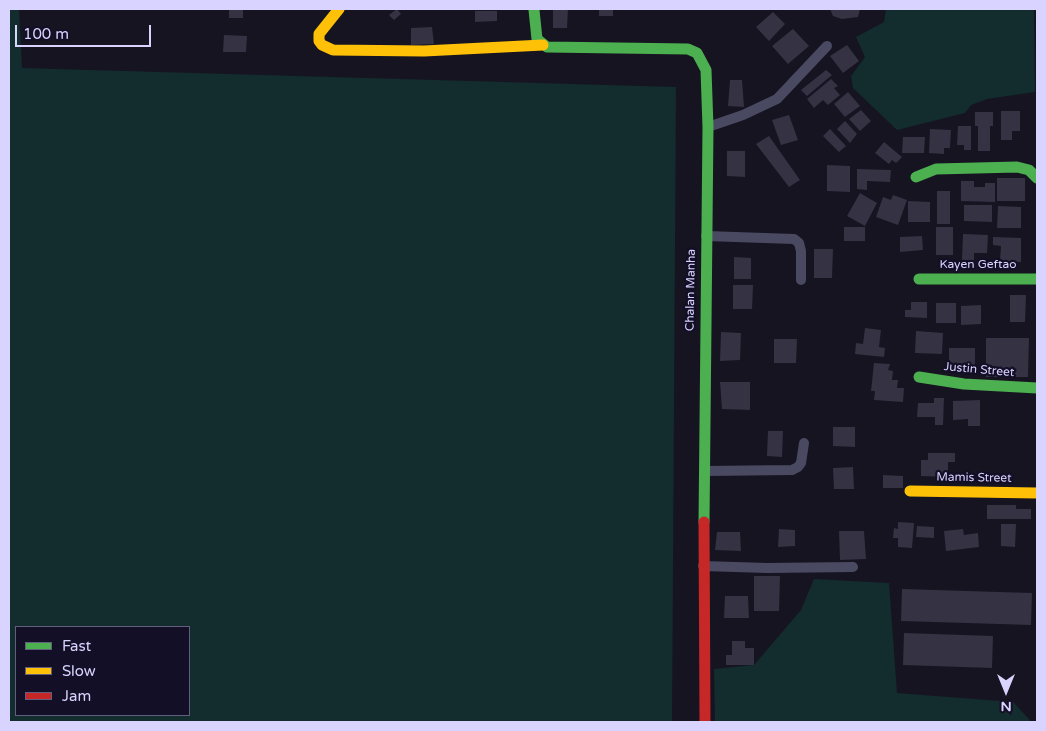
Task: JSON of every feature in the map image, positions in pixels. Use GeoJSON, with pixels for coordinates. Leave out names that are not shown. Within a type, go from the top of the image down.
{"type":"FeatureCollection","features":[{"type":"Feature","properties":{"kind":"street"},"geometry":{"type":"LineString","coordinates":[[339,9],[319,34],[319,41],[322,45],[334,50],[424,52],[543,46]]}},
{"type":"Feature","properties":{"kind":"street"},"geometry":{"type":"LineString","coordinates":[[534,10],[537,39],[543,46]]}},
{"type":"Feature","properties":{"kind":"street","name":"Chalan Manha"},"geometry":{"type":"LineString","coordinates":[[543,46],[554,48],[670,47],[693,51],[702,60],[706,70],[708,127],[703,566],[705,722]]}},
{"type":"Feature","properties":{"kind":"street"},"geometry":{"type":"LineString","coordinates":[[708,127],[743,115],[778,99],[827,46]]}},
{"type":"Feature","properties":{"kind":"street"},"geometry":{"type":"LineString","coordinates":[[916,177],[936,169],[1017,167],[1029,170],[1037,178]]}},
{"type":"Feature","properties":{"kind":"street"},"geometry":{"type":"LineString","coordinates":[[706,236],[794,239],[799,243],[801,250],[801,280]]}},
{"type":"Feature","properties":{"kind":"street","name":"Kayen Geftao"},"geometry":{"type":"LineString","coordinates":[[919,279],[1037,278]]}},
{"type":"Feature","properties":{"kind":"street","name":"Justin Street"},"geometry":{"type":"LineString","coordinates":[[919,378],[964,384],[1037,388]]}},
{"type":"Feature","properties":{"kind":"street"},"geometry":{"type":"LineString","coordinates":[[705,471],[792,470],[798,468],[801,463],[804,443]]}},
{"type":"Feature","properties":{"kind":"street","name":"Mamis Street"},"geometry":{"type":"LineString","coordinates":[[910,491],[1037,493]]}},
{"type":"Feature","properties":{"kind":"street"},"geometry":{"type":"LineString","coordinates":[[703,566],[767,568],[853,567]]}},
{"type":"Feature","properties":{"kind":"green space"},"geometry":{"type":"Polygon","coordinates":[[[9,9],[19,9],[22,68],[676,87],[672,722],[9,722],[9,9]]]}},
{"type":"Feature","properties":{"kind":"green space"},"geometry":{"type":"Polygon","coordinates":[[[886,9],[1034,9],[1035,92],[987,99],[971,105],[965,113],[897,130],[853,88],[851,76],[865,57],[856,37],[884,22],[886,9]]]}},
{"type":"Feature","properties":{"kind":"green space"},"geometry":{"type":"Polygon","coordinates":[[[814,579],[889,583],[897,693],[1013,702],[1030,722],[715,722],[714,669],[754,665],[801,610],[814,579]]]}},
{"type":"Feature","properties":{"kind":"building"},"geometry":{"type":"Polygon","coordinates":[[[229,9],[243,9],[243,18],[229,18],[229,9]]]}},
{"type":"Feature","properties":{"kind":"building"},"geometry":{"type":"Polygon","coordinates":[[[397,9],[401,14],[394,20],[389,15],[397,9]]]}},
{"type":"Feature","properties":{"kind":"building"},"geometry":{"type":"Polygon","coordinates":[[[553,9],[568,9],[567,28],[553,28],[553,9]]]}},
{"type":"Feature","properties":{"kind":"building"},"geometry":{"type":"Polygon","coordinates":[[[599,9],[613,9],[613,16],[599,16],[599,9]]]}},
{"type":"Feature","properties":{"kind":"building"},"geometry":{"type":"Polygon","coordinates":[[[830,9],[860,9],[858,17],[842,19],[833,16],[830,9]]]}},
{"type":"Feature","properties":{"kind":"building"},"geometry":{"type":"Polygon","coordinates":[[[475,11],[497,11],[497,21],[475,22],[475,11]]]}},
{"type":"Feature","properties":{"kind":"building"},"geometry":{"type":"Polygon","coordinates":[[[773,12],[785,24],[769,41],[756,27],[773,12]]]}},
{"type":"Feature","properties":{"kind":"building"},"geometry":{"type":"Polygon","coordinates":[[[432,27],[434,44],[411,45],[411,28],[432,27]]]}},
{"type":"Feature","properties":{"kind":"building"},"geometry":{"type":"Polygon","coordinates":[[[793,29],[809,46],[788,64],[772,46],[793,29]]]}},
{"type":"Feature","properties":{"kind":"building"},"geometry":{"type":"Polygon","coordinates":[[[224,35],[247,36],[246,52],[223,52],[224,35]]]}},
{"type":"Feature","properties":{"kind":"building"},"geometry":{"type":"Polygon","coordinates":[[[847,45],[859,61],[843,73],[830,56],[847,45]]]}},
{"type":"Feature","properties":{"kind":"building"},"geometry":{"type":"Polygon","coordinates":[[[826,70],[832,75],[807,96],[801,90],[826,70]]]}},
{"type":"Feature","properties":{"kind":"building"},"geometry":{"type":"Polygon","coordinates":[[[831,79],[838,86],[834,88],[840,95],[828,105],[823,100],[814,108],[807,99],[831,79]]]}},
{"type":"Feature","properties":{"kind":"building"},"geometry":{"type":"Polygon","coordinates":[[[730,80],[742,80],[744,107],[728,106],[730,80]]]}},
{"type":"Feature","properties":{"kind":"building"},"geometry":{"type":"Polygon","coordinates":[[[848,92],[860,106],[845,117],[834,104],[848,92]]]}},
{"type":"Feature","properties":{"kind":"building"},"geometry":{"type":"Polygon","coordinates":[[[861,110],[871,121],[860,131],[849,119],[861,110]]]}},
{"type":"Feature","properties":{"kind":"building"},"geometry":{"type":"Polygon","coordinates":[[[1001,111],[1020,111],[1020,131],[1012,131],[1012,140],[1001,140],[1001,111]]]}},
{"type":"Feature","properties":{"kind":"building"},"geometry":{"type":"Polygon","coordinates":[[[975,112],[993,112],[993,126],[990,126],[990,151],[978,151],[978,126],[975,126],[975,112]]]}},
{"type":"Feature","properties":{"kind":"building"},"geometry":{"type":"Polygon","coordinates":[[[789,115],[798,140],[781,145],[772,120],[789,115]]]}},
{"type":"Feature","properties":{"kind":"building"},"geometry":{"type":"Polygon","coordinates":[[[845,121],[857,134],[850,143],[837,129],[845,121]]]}},
{"type":"Feature","properties":{"kind":"building"},"geometry":{"type":"Polygon","coordinates":[[[958,126],[971,126],[971,150],[964,150],[964,145],[957,145],[958,126]]]}},
{"type":"Feature","properties":{"kind":"building"},"geometry":{"type":"Polygon","coordinates":[[[830,129],[846,146],[839,152],[823,136],[830,129]]]}},
{"type":"Feature","properties":{"kind":"building"},"geometry":{"type":"Polygon","coordinates":[[[930,129],[951,130],[950,148],[944,148],[944,154],[929,153],[930,129]]]}},
{"type":"Feature","properties":{"kind":"building"},"geometry":{"type":"Polygon","coordinates":[[[769,136],[800,180],[789,187],[756,144],[769,136]]]}},
{"type":"Feature","properties":{"kind":"building"},"geometry":{"type":"Polygon","coordinates":[[[903,137],[925,137],[924,153],[902,153],[903,137]]]}},
{"type":"Feature","properties":{"kind":"building"},"geometry":{"type":"Polygon","coordinates":[[[884,142],[902,157],[896,163],[892,160],[889,164],[875,153],[884,142]]]}},
{"type":"Feature","properties":{"kind":"building"},"geometry":{"type":"Polygon","coordinates":[[[727,151],[745,151],[745,177],[727,176],[727,151]]]}},
{"type":"Feature","properties":{"kind":"building"},"geometry":{"type":"Polygon","coordinates":[[[827,165],[850,166],[850,192],[827,191],[827,165]]]}},
{"type":"Feature","properties":{"kind":"building"},"geometry":{"type":"Polygon","coordinates":[[[857,169],[891,170],[890,182],[867,181],[867,190],[857,189],[857,169]]]}},
{"type":"Feature","properties":{"kind":"building"},"geometry":{"type":"Polygon","coordinates":[[[997,178],[1025,178],[1025,201],[997,201],[997,178]]]}},
{"type":"Feature","properties":{"kind":"building"},"geometry":{"type":"Polygon","coordinates":[[[961,181],[974,181],[974,187],[985,187],[985,183],[995,183],[995,202],[961,201],[961,181]]]}},
{"type":"Feature","properties":{"kind":"building"},"geometry":{"type":"Polygon","coordinates":[[[937,191],[950,191],[950,224],[937,224],[937,191]]]}},
{"type":"Feature","properties":{"kind":"building"},"geometry":{"type":"Polygon","coordinates":[[[860,193],[877,203],[865,226],[847,216],[860,193]]]}},
{"type":"Feature","properties":{"kind":"building"},"geometry":{"type":"Polygon","coordinates":[[[893,195],[907,200],[898,225],[876,217],[883,197],[891,200],[893,195]]]}},
{"type":"Feature","properties":{"kind":"building"},"geometry":{"type":"Polygon","coordinates":[[[908,201],[930,202],[930,222],[908,222],[908,201]]]}},
{"type":"Feature","properties":{"kind":"building"},"geometry":{"type":"Polygon","coordinates":[[[964,205],[992,205],[992,222],[964,221],[964,205]]]}},
{"type":"Feature","properties":{"kind":"building"},"geometry":{"type":"Polygon","coordinates":[[[998,206],[1021,207],[1021,228],[997,228],[998,206]]]}},
{"type":"Feature","properties":{"kind":"building"},"geometry":{"type":"Polygon","coordinates":[[[844,227],[865,227],[865,241],[844,241],[844,227]]]}},
{"type":"Feature","properties":{"kind":"building"},"geometry":{"type":"Polygon","coordinates":[[[936,227],[953,227],[953,255],[936,255],[936,227]]]}},
{"type":"Feature","properties":{"kind":"building"},"geometry":{"type":"Polygon","coordinates":[[[963,234],[988,235],[987,253],[974,253],[974,260],[962,260],[963,234]]]}},
{"type":"Feature","properties":{"kind":"building"},"geometry":{"type":"Polygon","coordinates":[[[922,236],[923,250],[900,252],[900,237],[922,236]]]}},
{"type":"Feature","properties":{"kind":"building"},"geometry":{"type":"Polygon","coordinates":[[[993,237],[1021,238],[1021,262],[1016,262],[1016,265],[1006,265],[1006,261],[1000,261],[1001,246],[993,245],[993,237]]]}},
{"type":"Feature","properties":{"kind":"building"},"geometry":{"type":"Polygon","coordinates":[[[814,249],[833,249],[832,278],[814,278],[814,249]]]}},
{"type":"Feature","properties":{"kind":"building"},"geometry":{"type":"Polygon","coordinates":[[[734,257],[751,258],[751,279],[734,279],[734,257]]]}},
{"type":"Feature","properties":{"kind":"building"},"geometry":{"type":"Polygon","coordinates":[[[733,285],[753,285],[752,309],[733,309],[733,285]]]}},
{"type":"Feature","properties":{"kind":"building"},"geometry":{"type":"Polygon","coordinates":[[[1010,295],[1026,295],[1025,322],[1010,322],[1010,295]]]}},
{"type":"Feature","properties":{"kind":"building"},"geometry":{"type":"Polygon","coordinates":[[[911,302],[927,302],[927,318],[905,317],[905,310],[911,310],[911,302]]]}},
{"type":"Feature","properties":{"kind":"building"},"geometry":{"type":"Polygon","coordinates":[[[936,303],[956,303],[956,323],[936,323],[936,303]]]}},
{"type":"Feature","properties":{"kind":"building"},"geometry":{"type":"Polygon","coordinates":[[[981,305],[981,324],[961,325],[961,306],[981,305]]]}},
{"type":"Feature","properties":{"kind":"building"},"geometry":{"type":"Polygon","coordinates":[[[865,328],[881,330],[879,347],[885,348],[884,357],[855,354],[856,343],[863,344],[865,328]]]}},
{"type":"Feature","properties":{"kind":"building"},"geometry":{"type":"Polygon","coordinates":[[[916,331],[943,333],[942,354],[915,353],[916,331]]]}},
{"type":"Feature","properties":{"kind":"building"},"geometry":{"type":"Polygon","coordinates":[[[721,332],[741,333],[740,360],[720,361],[721,332]]]}},
{"type":"Feature","properties":{"kind":"building"},"geometry":{"type":"Polygon","coordinates":[[[986,338],[1029,338],[1028,377],[986,377],[986,338]]]}},
{"type":"Feature","properties":{"kind":"building"},"geometry":{"type":"Polygon","coordinates":[[[774,339],[797,339],[796,363],[774,363],[774,339]]]}},
{"type":"Feature","properties":{"kind":"building"},"geometry":{"type":"Polygon","coordinates":[[[949,348],[975,348],[975,365],[949,369],[949,348]]]}},
{"type":"Feature","properties":{"kind":"building"},"geometry":{"type":"Polygon","coordinates":[[[874,363],[890,364],[888,370],[893,371],[892,380],[898,380],[897,388],[904,388],[903,402],[874,400],[875,391],[871,391],[874,363]]]}},
{"type":"Feature","properties":{"kind":"building"},"geometry":{"type":"Polygon","coordinates":[[[720,382],[750,382],[750,410],[722,409],[720,382]]]}},
{"type":"Feature","properties":{"kind":"building"},"geometry":{"type":"Polygon","coordinates":[[[934,398],[944,398],[943,425],[935,425],[935,417],[917,417],[918,403],[934,403],[934,398]]]}},
{"type":"Feature","properties":{"kind":"building"},"geometry":{"type":"Polygon","coordinates":[[[980,400],[980,426],[968,426],[968,419],[953,420],[953,401],[980,400]]]}},
{"type":"Feature","properties":{"kind":"building"},"geometry":{"type":"Polygon","coordinates":[[[833,427],[855,427],[855,447],[833,446],[833,427]]]}},
{"type":"Feature","properties":{"kind":"building"},"geometry":{"type":"Polygon","coordinates":[[[768,431],[783,431],[782,457],[767,456],[768,431]]]}},
{"type":"Feature","properties":{"kind":"building"},"geometry":{"type":"Polygon","coordinates":[[[928,453],[955,453],[955,462],[948,462],[948,477],[921,476],[921,460],[928,460],[928,453]]]}},
{"type":"Feature","properties":{"kind":"building"},"geometry":{"type":"Polygon","coordinates":[[[853,467],[854,489],[834,489],[833,468],[853,467]]]}},
{"type":"Feature","properties":{"kind":"building"},"geometry":{"type":"Polygon","coordinates":[[[883,475],[903,476],[903,488],[883,488],[883,475]]]}},
{"type":"Feature","properties":{"kind":"building"},"geometry":{"type":"Polygon","coordinates":[[[987,505],[1016,505],[1016,509],[1031,509],[1031,519],[987,519],[987,505]]]}},
{"type":"Feature","properties":{"kind":"building"},"geometry":{"type":"Polygon","coordinates":[[[898,522],[914,523],[912,548],[898,547],[898,538],[893,538],[894,528],[898,529],[898,522]]]}},
{"type":"Feature","properties":{"kind":"building"},"geometry":{"type":"Polygon","coordinates":[[[1001,524],[1016,524],[1015,547],[1001,546],[1001,524]]]}},
{"type":"Feature","properties":{"kind":"building"},"geometry":{"type":"Polygon","coordinates":[[[917,526],[934,527],[934,538],[916,537],[917,526]]]}},
{"type":"Feature","properties":{"kind":"building"},"geometry":{"type":"Polygon","coordinates":[[[779,529],[795,530],[795,546],[778,547],[779,529]]]}},
{"type":"Feature","properties":{"kind":"building"},"geometry":{"type":"Polygon","coordinates":[[[963,529],[964,535],[978,533],[979,547],[946,551],[944,531],[963,529]]]}},
{"type":"Feature","properties":{"kind":"building"},"geometry":{"type":"Polygon","coordinates":[[[839,531],[864,531],[866,559],[840,560],[839,531]]]}},
{"type":"Feature","properties":{"kind":"building"},"geometry":{"type":"Polygon","coordinates":[[[717,532],[740,532],[741,551],[715,550],[717,532]]]}},
{"type":"Feature","properties":{"kind":"building"},"geometry":{"type":"Polygon","coordinates":[[[754,576],[780,576],[779,611],[754,611],[754,576]]]}},
{"type":"Feature","properties":{"kind":"building"},"geometry":{"type":"Polygon","coordinates":[[[902,589],[1032,593],[1031,625],[901,621],[902,589]]]}},
{"type":"Feature","properties":{"kind":"building"},"geometry":{"type":"Polygon","coordinates":[[[725,596],[748,596],[749,618],[724,618],[725,596]]]}},
{"type":"Feature","properties":{"kind":"building"},"geometry":{"type":"Polygon","coordinates":[[[904,633],[993,636],[992,668],[903,665],[904,633]]]}},
{"type":"Feature","properties":{"kind":"building"},"geometry":{"type":"Polygon","coordinates":[[[732,641],[745,641],[745,648],[754,648],[754,665],[726,665],[726,655],[732,655],[732,641]]]}},
{"type":"Feature","properties":{"kind":"traffic: fast"},"geometry":{"type":"LineString","coordinates":[[534,10],[537,39],[547,47],[688,49],[697,53],[706,70],[708,127],[704,522]]}},
{"type":"Feature","properties":{"kind":"traffic: fast"},"geometry":{"type":"LineString","coordinates":[[916,177],[936,169],[1017,167],[1029,170],[1037,178]]}},
{"type":"Feature","properties":{"kind":"traffic: fast"},"geometry":{"type":"LineString","coordinates":[[919,279],[1037,279]]}},
{"type":"Feature","properties":{"kind":"traffic: fast"},"geometry":{"type":"LineString","coordinates":[[919,377],[964,384],[1037,388]]}},
{"type":"Feature","properties":{"kind":"traffic: slow"},"geometry":{"type":"LineString","coordinates":[[339,9],[319,34],[319,41],[322,45],[333,50],[424,51],[543,45]]}},
{"type":"Feature","properties":{"kind":"traffic: slow"},"geometry":{"type":"LineString","coordinates":[[910,491],[1037,493]]}},
{"type":"Feature","properties":{"kind":"traffic: jam"},"geometry":{"type":"LineString","coordinates":[[704,522],[705,722]]}}]}
